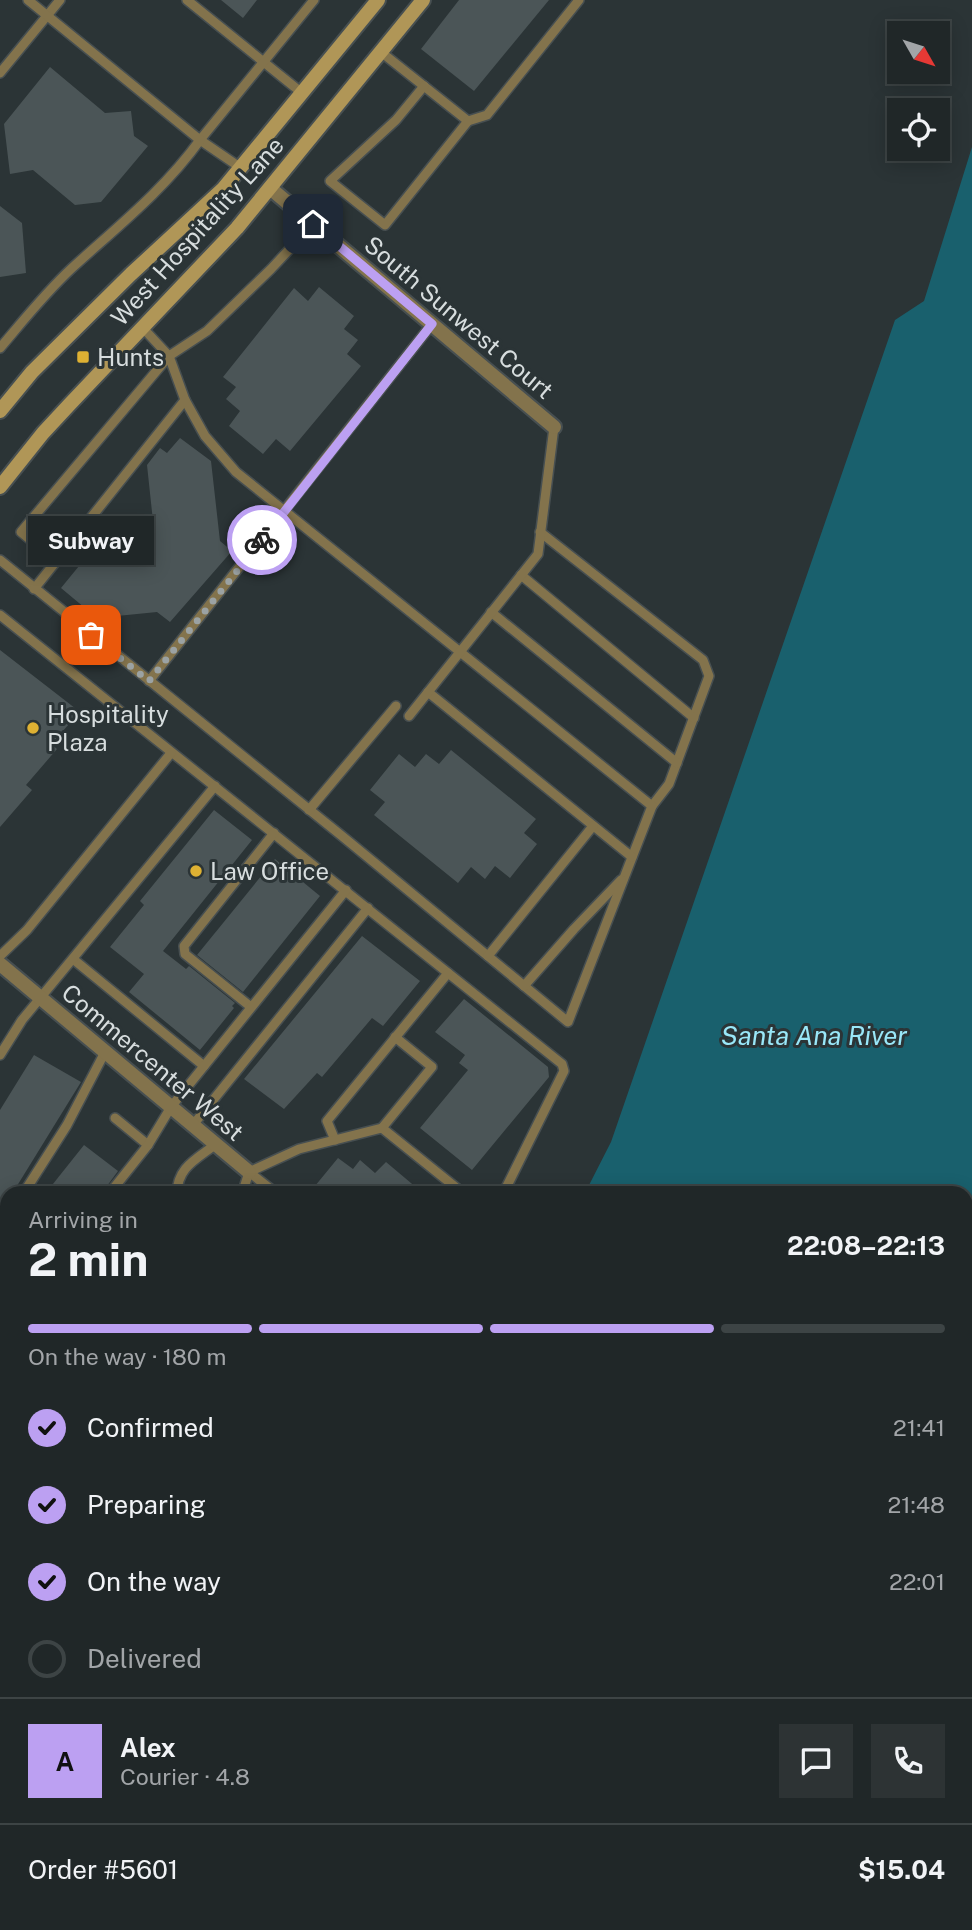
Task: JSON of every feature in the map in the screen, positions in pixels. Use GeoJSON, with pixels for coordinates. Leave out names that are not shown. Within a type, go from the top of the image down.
{"type":"FeatureCollection","features":[{"type":"Feature","properties":{"kind":"main road","name":"West Hospitality Lane"},"geometry":{"type":"LineString","coordinates":[[0,411],[32,372],[242,169],[378,0]]}},
{"type":"Feature","properties":{"kind":"main road","name":"West Hospitality Lane"},"geometry":{"type":"LineString","coordinates":[[0,487],[43,433],[237,228],[423,0]]}},
{"type":"Feature","properties":{"kind":"street","name":"South Sunwest Court"},"geometry":{"type":"LineString","coordinates":[[270,188],[554,427]]}},
{"type":"Feature","properties":{"kind":"street","name":"Commercenter West"},"geometry":{"type":"LineString","coordinates":[[0,964],[249,1172]]}},
{"type":"Feature","properties":{"kind":"lane"},"geometry":{"type":"LineString","coordinates":[[28,0],[200,140],[242,169]]}},
{"type":"Feature","properties":{"kind":"lane"},"geometry":{"type":"LineString","coordinates":[[0,73],[60,0]]}},
{"type":"Feature","properties":{"kind":"lane"},"geometry":{"type":"LineString","coordinates":[[187,0],[302,93]]}},
{"type":"Feature","properties":{"kind":"lane"},"geometry":{"type":"LineString","coordinates":[[0,348],[70,270],[131,217],[185,161],[314,0]]}},
{"type":"Feature","properties":{"kind":"lane"},"geometry":{"type":"LineString","coordinates":[[424,86],[396,120],[330,181],[384,225],[468,121],[487,115],[579,0]]}},
{"type":"Feature","properties":{"kind":"lane"},"geometry":{"type":"LineString","coordinates":[[381,52],[468,121]]}},
{"type":"Feature","properties":{"kind":"lane"},"geometry":{"type":"LineString","coordinates":[[56,561],[21,532],[169,356],[207,331],[313,224]]}},
{"type":"Feature","properties":{"kind":"lane"},"geometry":{"type":"LineString","coordinates":[[149,681],[432,324]]}},
{"type":"Feature","properties":{"kind":"lane"},"geometry":{"type":"LineString","coordinates":[[142,327],[169,356],[185,400],[205,436],[236,472],[652,806]]}},
{"type":"Feature","properties":{"kind":"lane"},"geometry":{"type":"LineString","coordinates":[[34,589],[185,400]]}},
{"type":"Feature","properties":{"kind":"lane"},"geometry":{"type":"LineString","coordinates":[[409,716],[538,554],[554,427]]}},
{"type":"Feature","properties":{"kind":"lane"},"geometry":{"type":"LineString","coordinates":[[0,560],[568,1022],[652,806],[669,784],[709,676],[703,660],[540,531]]}},
{"type":"Feature","properties":{"kind":"lane"},"geometry":{"type":"LineString","coordinates":[[521,575],[694,718]]}},
{"type":"Feature","properties":{"kind":"lane"},"geometry":{"type":"LineString","coordinates":[[491,612],[677,763]]}},
{"type":"Feature","properties":{"kind":"lane"},"geometry":{"type":"LineString","coordinates":[[0,615],[562,1064],[564,1071],[507,1186]]}},
{"type":"Feature","properties":{"kind":"lane"},"geometry":{"type":"LineString","coordinates":[[428,692],[632,857]]}},
{"type":"Feature","properties":{"kind":"lane"},"geometry":{"type":"LineString","coordinates":[[309,810],[396,705]]}},
{"type":"Feature","properties":{"kind":"lane"},"geometry":{"type":"LineString","coordinates":[[0,956],[27,930],[171,753]]}},
{"type":"Feature","properties":{"kind":"lane"},"geometry":{"type":"LineString","coordinates":[[0,1055],[22,1020],[215,786]]}},
{"type":"Feature","properties":{"kind":"lane"},"geometry":{"type":"LineString","coordinates":[[488,956],[593,826]]}},
{"type":"Feature","properties":{"kind":"lane"},"geometry":{"type":"LineString","coordinates":[[251,1007],[185,954],[184,946],[274,833]]}},
{"type":"Feature","properties":{"kind":"lane"},"geometry":{"type":"LineString","coordinates":[[524,986],[624,876]]}},
{"type":"Feature","properties":{"kind":"lane"},"geometry":{"type":"LineString","coordinates":[[115,1186],[148,1145],[171,1107],[346,890]]}},
{"type":"Feature","properties":{"kind":"lane"},"geometry":{"type":"LineString","coordinates":[[192,1125],[368,908]]}},
{"type":"Feature","properties":{"kind":"lane"},"geometry":{"type":"LineString","coordinates":[[73,959],[204,1066]]}},
{"type":"Feature","properties":{"kind":"lane"},"geometry":{"type":"LineString","coordinates":[[335,1140],[327,1121],[448,973]]}},
{"type":"Feature","properties":{"kind":"lane"},"geometry":{"type":"LineString","coordinates":[[245,1186],[249,1172],[299,1149],[382,1128],[432,1067],[395,1037]]}},
{"type":"Feature","properties":{"kind":"lane"},"geometry":{"type":"LineString","coordinates":[[28,1186],[67,1125],[105,1052]]}},
{"type":"Feature","properties":{"kind":"lane"},"geometry":{"type":"LineString","coordinates":[[115,1118],[148,1145]]}},
{"type":"Feature","properties":{"kind":"lane"},"geometry":{"type":"LineString","coordinates":[[382,1128],[454,1186]]}},
{"type":"Feature","properties":{"kind":"lane"},"geometry":{"type":"LineString","coordinates":[[177,1186],[183,1171],[216,1144]]}},
{"type":"Feature","properties":{"kind":"lane","name":"Commercenter West"},"geometry":{"type":"LineString","coordinates":[[249,1172],[266,1186]]}},
{"type":"Feature","properties":{"kind":"water","name":"Santa Ana River"},"geometry":{"type":"Polygon","coordinates":[[[972,147],[972,1186],[589,1186],[611,1142],[895,320],[924,301],[972,147]]]}},
{"type":"Feature","properties":{"kind":"building"},"geometry":{"type":"Polygon","coordinates":[[[221,0],[257,0],[243,18],[221,0]]]}},
{"type":"Feature","properties":{"kind":"building"},"geometry":{"type":"Polygon","coordinates":[[[459,0],[549,0],[474,91],[421,49],[459,0]]]}},
{"type":"Feature","properties":{"kind":"building"},"geometry":{"type":"Polygon","coordinates":[[[50,67],[105,113],[131,111],[134,136],[148,146],[101,202],[75,205],[33,170],[10,174],[4,124],[50,67]]]}},
{"type":"Feature","properties":{"kind":"building"},"geometry":{"type":"Polygon","coordinates":[[[0,206],[22,223],[26,273],[0,277],[0,206]]]}},
{"type":"Feature","properties":{"kind":"building"},"geometry":{"type":"Polygon","coordinates":[[[319,287],[354,316],[344,329],[358,340],[347,354],[361,366],[290,451],[276,439],[263,454],[229,426],[240,411],[226,399],[236,387],[223,377],[294,288],[308,301],[319,287]]]}},
{"type":"Feature","properties":{"kind":"building"},"geometry":{"type":"Polygon","coordinates":[[[180,438],[211,461],[220,541],[232,551],[170,622],[157,612],[97,618],[61,588],[88,555],[143,552],[155,540],[147,465],[160,448],[167,453],[180,438]]]}},
{"type":"Feature","properties":{"kind":"building","name":"Hospitality Plaza"},"geometry":{"type":"Polygon","coordinates":[[[0,650],[80,712],[51,744],[57,749],[26,785],[32,790],[0,827],[0,650]]]}},
{"type":"Feature","properties":{"kind":"building"},"geometry":{"type":"Polygon","coordinates":[[[451,750],[536,819],[524,833],[537,844],[510,878],[495,866],[485,879],[471,867],[458,883],[374,815],[385,802],[370,790],[399,754],[415,767],[426,754],[439,764],[451,750]]]}},
{"type":"Feature","properties":{"kind":"building"},"geometry":{"type":"Polygon","coordinates":[[[214,810],[252,840],[163,951],[186,969],[189,966],[235,1003],[232,1006],[234,1008],[200,1050],[129,992],[144,974],[110,947],[144,905],[140,901],[214,810]]]}},
{"type":"Feature","properties":{"kind":"building"},"geometry":{"type":"Polygon","coordinates":[[[275,859],[320,896],[243,992],[197,955],[275,859]]]}},
{"type":"Feature","properties":{"kind":"building"},"geometry":{"type":"Polygon","coordinates":[[[362,936],[420,981],[383,1026],[372,1018],[322,1077],[317,1073],[284,1109],[244,1079],[362,936]]]}},
{"type":"Feature","properties":{"kind":"building"},"geometry":{"type":"Polygon","coordinates":[[[464,999],[548,1067],[549,1077],[472,1170],[420,1128],[468,1070],[459,1063],[465,1055],[435,1032],[464,999]]]}},
{"type":"Feature","properties":{"kind":"building"},"geometry":{"type":"Polygon","coordinates":[[[34,1055],[81,1082],[17,1186],[0,1186],[0,1110],[34,1055]]]}},
{"type":"Feature","properties":{"kind":"building"},"geometry":{"type":"Polygon","coordinates":[[[84,1145],[118,1171],[107,1186],[51,1186],[84,1145]]]}},
{"type":"Feature","properties":{"kind":"building"},"geometry":{"type":"Polygon","coordinates":[[[338,1158],[353,1169],[360,1160],[375,1173],[386,1162],[414,1186],[315,1186],[338,1158]]]}},
{"type":"Feature","properties":{"kind":"way so far"},"geometry":{"type":"LineString","coordinates":[[91,635],[149,681],[262,540]]}},
{"type":"Feature","properties":{"kind":"place","name":"Hunts"},"geometry":{"type":"Point","coordinates":[83,357]}},
{"type":"Feature","properties":{"kind":"place","name":"Subway"},"geometry":{"type":"Point","coordinates":[91,635]}},
{"type":"Feature","properties":{"kind":"place","name":"Hospitality Plaza"},"geometry":{"type":"Point","coordinates":[33,728]}},
{"type":"Feature","properties":{"kind":"place","name":"Law Office"},"geometry":{"type":"Point","coordinates":[196,871]}},
{"type":"Feature","properties":{"kind":"route"},"geometry":{"type":"LineString","coordinates":[[262,540],[432,324],[313,224]]}}]}
